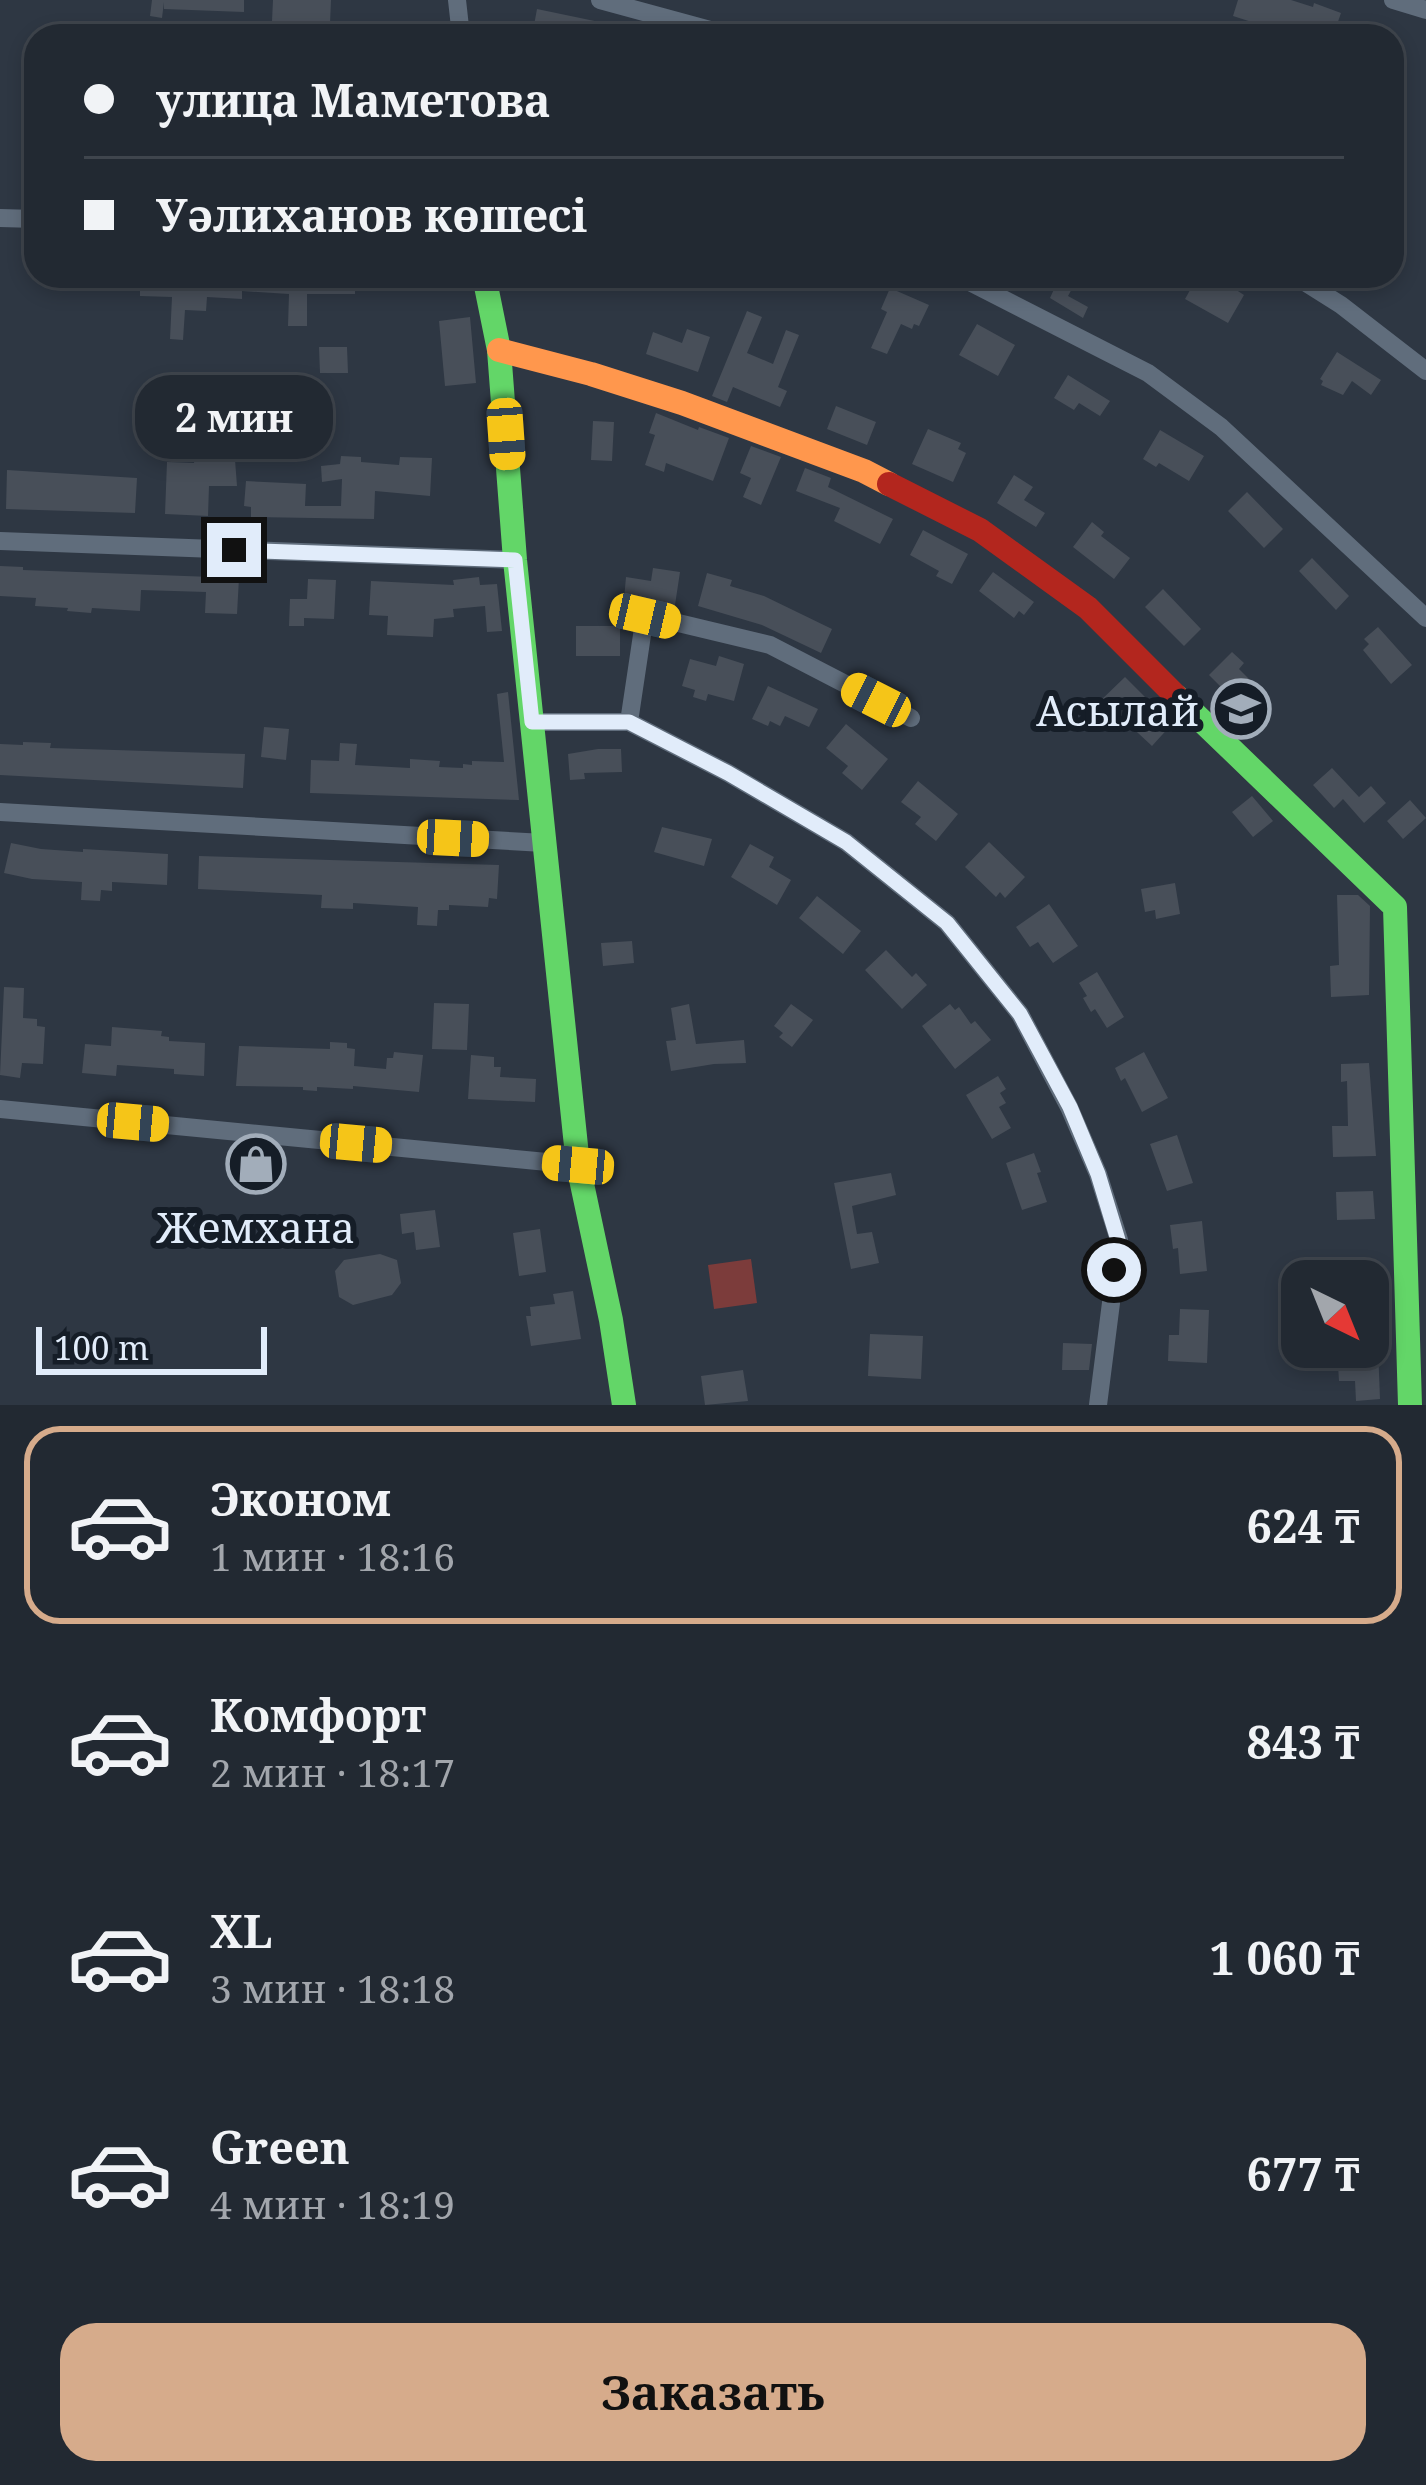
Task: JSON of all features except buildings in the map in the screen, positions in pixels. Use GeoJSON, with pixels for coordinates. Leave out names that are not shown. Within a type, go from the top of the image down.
{"type":"FeatureCollection","features":[{"type":"Feature","properties":{"kind":"street"},"geometry":{"type":"LineString","coordinates":[[600,0],[688,24]]}},
{"type":"Feature","properties":{"kind":"street"},"geometry":{"type":"LineString","coordinates":[[1393,0],[1426,10]]}},
{"type":"Feature","properties":{"kind":"street"},"geometry":{"type":"LineString","coordinates":[[486,288],[499,350],[515,560],[578,1165],[625,1405]]}},
{"type":"Feature","properties":{"kind":"street"},"geometry":{"type":"LineString","coordinates":[[982,288],[1166,386],[1221,427],[1426,618]]}},
{"type":"Feature","properties":{"kind":"street"},"geometry":{"type":"LineString","coordinates":[[1314,288],[1426,370]]}},
{"type":"Feature","properties":{"kind":"street"},"geometry":{"type":"LineString","coordinates":[[499,350],[682,403],[864,471],[980,530],[1088,608],[1395,907],[1410,1405]]}},
{"type":"Feature","properties":{"kind":"street"},"geometry":{"type":"LineString","coordinates":[[0,541],[515,560]]}},
{"type":"Feature","properties":{"kind":"street"},"geometry":{"type":"LineString","coordinates":[[629,722],[645,616],[770,645],[911,718]]}},
{"type":"Feature","properties":{"kind":"street"},"geometry":{"type":"LineString","coordinates":[[532,722],[629,722],[846,842],[947,923],[1020,1014],[1070,1107],[1098,1174],[1118,1240],[1098,1405]]}},
{"type":"Feature","properties":{"kind":"street"},"geometry":{"type":"LineString","coordinates":[[0,812],[544,843]]}},
{"type":"Feature","properties":{"kind":"street"},"geometry":{"type":"LineString","coordinates":[[0,1109],[578,1165]]}},
{"type":"Feature","properties":{"kind":"shaded area"},"geometry":{"type":"Polygon","coordinates":[[[751,1259],[757,1303],[714,1309],[708,1265],[751,1259]]]}},
{"type":"Feature","properties":{"kind":"traffic: fast"},"geometry":{"type":"LineString","coordinates":[[486,288],[499,350],[515,560],[578,1165],[624,1405]]}},
{"type":"Feature","properties":{"kind":"traffic: fast"},"geometry":{"type":"LineString","coordinates":[[1176,696],[1395,907],[1410,1405]]}},
{"type":"Feature","properties":{"kind":"traffic: slow"},"geometry":{"type":"LineString","coordinates":[[499,350],[682,403],[889,484]]}},
{"type":"Feature","properties":{"kind":"traffic: jam"},"geometry":{"type":"LineString","coordinates":[[889,484],[980,530],[1088,608],[1176,696]]}},
{"type":"Feature","properties":{"kind":"place","name":"Асылай"},"geometry":{"type":"Point","coordinates":[1241,709]}},
{"type":"Feature","properties":{"kind":"place","name":"Жемхана"},"geometry":{"type":"Point","coordinates":[256,1164]}},
{"type":"Feature","properties":{"kind":"route"},"geometry":{"type":"LineString","coordinates":[[234,550],[515,560],[532,722],[629,722],[846,842],[947,923],[1020,1014],[1070,1107],[1118,1240],[1114,1270]]}}]}
